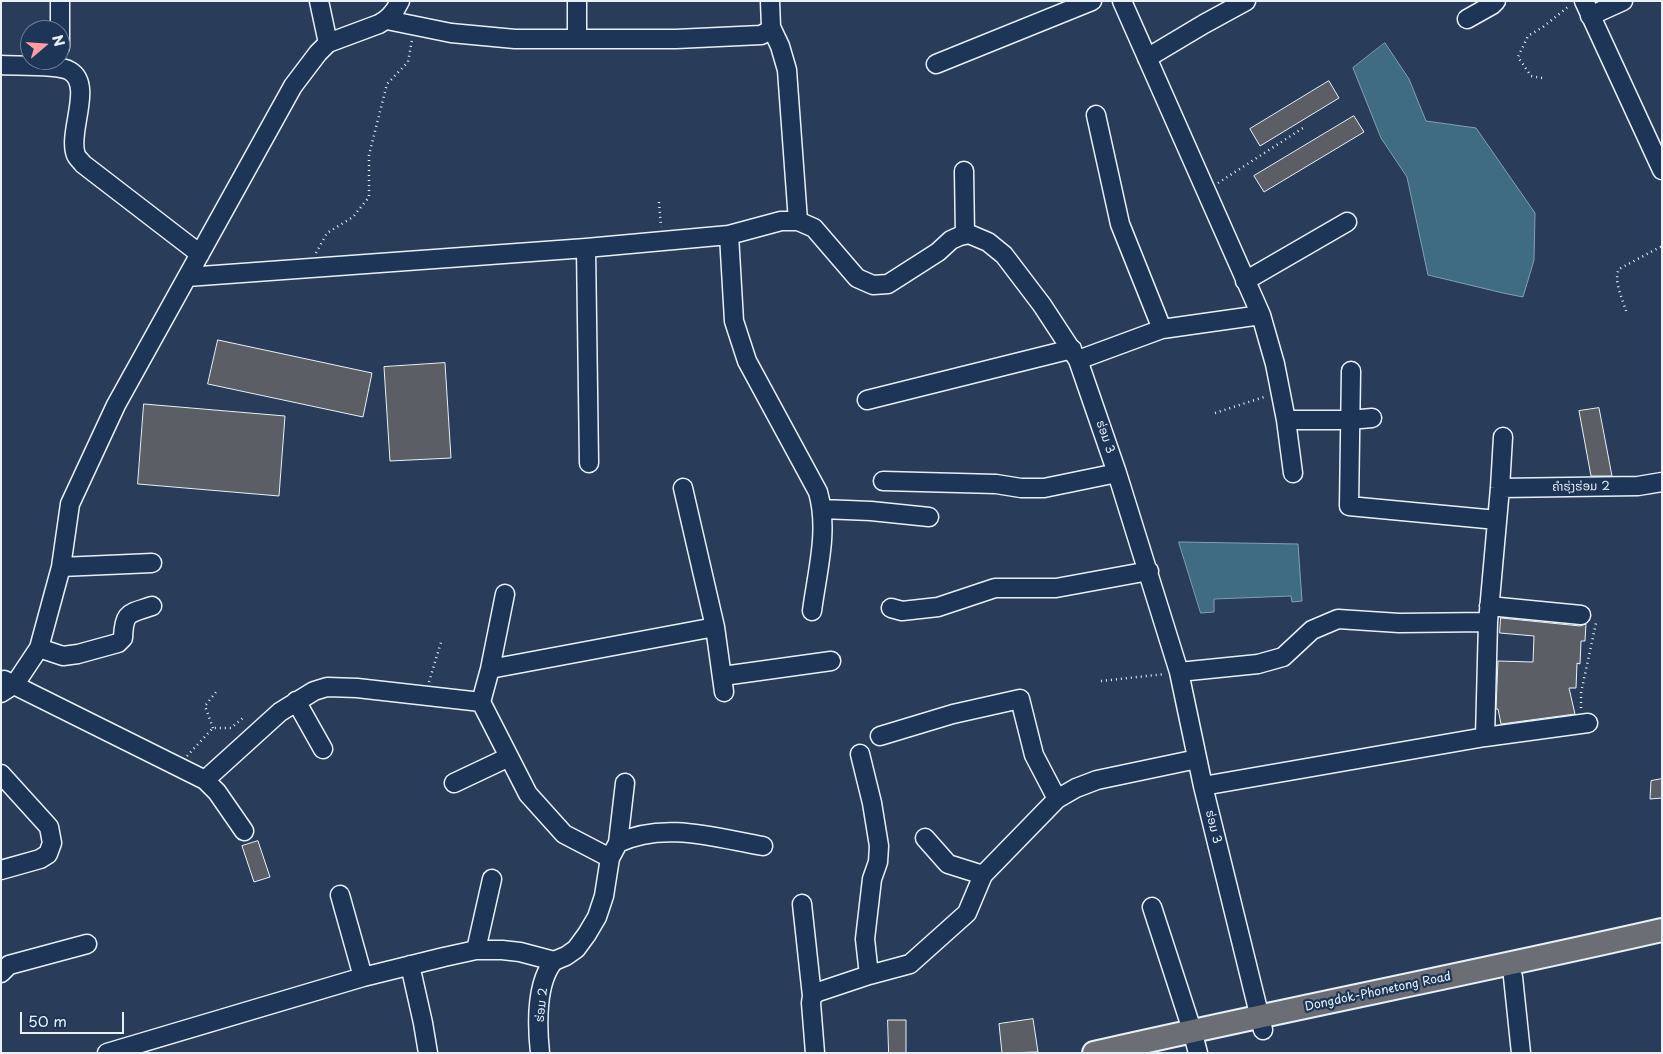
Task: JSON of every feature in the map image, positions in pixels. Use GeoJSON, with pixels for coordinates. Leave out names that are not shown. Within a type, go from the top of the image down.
{"type":"FeatureCollection","features":[{"type":"Feature","properties":{"kind":"main road","name":"Dongdok-Phonetong Road"},"geometry":{"type":"LineString","coordinates":[[1155,1053],[1261,1023],[1662,930]]}},
{"type":"Feature","properties":{"kind":"main road","name":"Dongdok-Phonetong Road"},"geometry":{"type":"LineString","coordinates":[[1261,1023],[1513,977],[1662,944]]}},
{"type":"Feature","properties":{"kind":"main road","name":"Dongdok-Phonetong Road"},"geometry":{"type":"LineString","coordinates":[[1094,1053],[1195,1042]]}},
{"type":"Feature","properties":{"kind":"street"},"geometry":{"type":"LineString","coordinates":[[60,1],[60,20]]}},
{"type":"Feature","properties":{"kind":"street"},"geometry":{"type":"LineString","coordinates":[[319,1],[328,43]]}},
{"type":"Feature","properties":{"kind":"street"},"geometry":{"type":"LineString","coordinates":[[244,831],[217,792],[205,780],[6,685],[39,648],[62,567],[70,504],[116,405],[293,86],[328,43],[387,20],[395,12],[400,1]]}},
{"type":"Feature","properties":{"kind":"street"},"geometry":{"type":"LineString","coordinates":[[577,1],[577,38]]}},
{"type":"Feature","properties":{"kind":"street"},"geometry":{"type":"LineString","coordinates":[[770,1],[771,26],[780,46],[787,70],[798,221]]}},
{"type":"Feature","properties":{"kind":"street"},"geometry":{"type":"LineString","coordinates":[[936,64],[1092,1]]}},
{"type":"Feature","properties":{"kind":"street"},"geometry":{"type":"LineString","coordinates":[[1122,1],[1261,315],[1276,364],[1293,473]]}},
{"type":"Feature","properties":{"kind":"street"},"geometry":{"type":"LineString","coordinates":[[1148,58],[1246,1]]}},
{"type":"Feature","properties":{"kind":"street"},"geometry":{"type":"LineString","coordinates":[[1467,18],[1496,1]]}},
{"type":"Feature","properties":{"kind":"street"},"geometry":{"type":"LineString","coordinates":[[1623,1],[1587,9],[1662,170]]}},
{"type":"Feature","properties":{"kind":"street"},"geometry":{"type":"LineString","coordinates":[[387,20],[451,33],[515,39],[676,39],[761,35],[771,26]]}},
{"type":"Feature","properties":{"kind":"street"},"geometry":{"type":"LineString","coordinates":[[1,65],[20,65]]}},
{"type":"Feature","properties":{"kind":"street"},"geometry":{"type":"LineString","coordinates":[[69,70],[79,80],[81,92],[74,144],[76,156],[83,164],[200,254]]}},
{"type":"Feature","properties":{"kind":"street"},"geometry":{"type":"LineString","coordinates":[[1096,115],[1120,224],[1162,329]]}},
{"type":"Feature","properties":{"kind":"street"},"geometry":{"type":"LineString","coordinates":[[187,277],[586,248],[729,235],[781,222],[798,221],[814,228],[857,278],[873,285],[888,284],[938,252],[951,240],[965,235],[964,171]]}},
{"type":"Feature","properties":{"kind":"street"},"geometry":{"type":"LineString","coordinates":[[1246,281],[1347,222]]}},
{"type":"Feature","properties":{"kind":"street"},"geometry":{"type":"LineString","coordinates":[[729,235],[734,322],[747,361],[818,492],[822,509],[824,525],[812,611]]}},
{"type":"Feature","properties":{"kind":"street","name":"ຮ່ອມ 3"},"geometry":{"type":"LineString","coordinates":[[965,235],[980,237],[1004,255],[1042,305],[1075,355],[1117,473],[1179,672],[1203,786],[1261,1023]]}},
{"type":"Feature","properties":{"kind":"street"},"geometry":{"type":"LineString","coordinates":[[586,248],[589,463]]}},
{"type":"Feature","properties":{"kind":"street"},"geometry":{"type":"LineString","coordinates":[[867,400],[1075,355],[1162,329],[1261,315]]}},
{"type":"Feature","properties":{"kind":"street"},"geometry":{"type":"LineString","coordinates":[[1351,371],[1349,506],[1497,520]]}},
{"type":"Feature","properties":{"kind":"street"},"geometry":{"type":"LineString","coordinates":[[1286,420],[1372,418]]}},
{"type":"Feature","properties":{"kind":"street"},"geometry":{"type":"LineString","coordinates":[[1485,736],[1488,614],[1503,437]]}},
{"type":"Feature","properties":{"kind":"street"},"geometry":{"type":"LineString","coordinates":[[883,481],[996,484],[1021,488],[1044,488],[1117,473]]}},
{"type":"Feature","properties":{"kind":"street","name":"ຄໍາຮຸ່ງຮ່ອມ 2"},"geometry":{"type":"LineString","coordinates":[[1500,488],[1638,486],[1662,482]]}},
{"type":"Feature","properties":{"kind":"street"},"geometry":{"type":"LineString","coordinates":[[683,488],[715,627],[724,684],[831,661]]}},
{"type":"Feature","properties":{"kind":"street"},"geometry":{"type":"LineString","coordinates":[[822,509],[871,511],[929,517]]}},
{"type":"Feature","properties":{"kind":"street"},"geometry":{"type":"LineString","coordinates":[[62,567],[152,563]]}},
{"type":"Feature","properties":{"kind":"street"},"geometry":{"type":"LineString","coordinates":[[891,608],[902,611],[938,607],[995,588],[1056,588],[1149,571]]}},
{"type":"Feature","properties":{"kind":"street"},"geometry":{"type":"LineString","coordinates":[[505,594],[490,669],[481,702],[528,794],[557,827],[564,834],[614,851]]}},
{"type":"Feature","properties":{"kind":"street"},"geometry":{"type":"LineString","coordinates":[[39,648],[63,656],[78,654],[118,643],[123,638],[123,623],[126,617],[152,606]]}},
{"type":"Feature","properties":{"kind":"street"},"geometry":{"type":"LineString","coordinates":[[1179,672],[1258,664],[1283,657],[1312,630],[1338,619],[1399,623],[1488,614],[1581,615]]}},
{"type":"Feature","properties":{"kind":"street"},"geometry":{"type":"LineString","coordinates":[[490,669],[715,627]]}},
{"type":"Feature","properties":{"kind":"street"},"geometry":{"type":"LineString","coordinates":[[205,780],[280,712],[314,691],[327,687],[357,688],[481,702]]}},
{"type":"Feature","properties":{"kind":"street"},"geometry":{"type":"LineString","coordinates":[[880,736],[952,714],[1020,699],[1034,755],[1057,799]]}},
{"type":"Feature","properties":{"kind":"street"},"geometry":{"type":"LineString","coordinates":[[296,701],[323,749]]}},
{"type":"Feature","properties":{"kind":"street"},"geometry":{"type":"LineString","coordinates":[[1203,786],[1485,736],[1584,723]]}},
{"type":"Feature","properties":{"kind":"street"},"geometry":{"type":"LineString","coordinates":[[860,754],[872,803],[879,846],[878,862],[872,879],[865,938],[869,975]]}},
{"type":"Feature","properties":{"kind":"street"},"geometry":{"type":"LineString","coordinates":[[454,783],[509,757]]}},
{"type":"Feature","properties":{"kind":"street"},"geometry":{"type":"LineString","coordinates":[[812,996],[818,992],[869,975],[910,964],[967,913],[983,875],[1057,799],[1076,788],[1097,780],[1197,759]]}},
{"type":"Feature","properties":{"kind":"street"},"geometry":{"type":"LineString","coordinates":[[1,774],[49,828],[52,843],[48,854],[40,859],[1,870]]}},
{"type":"Feature","properties":{"kind":"street"},"geometry":{"type":"LineString","coordinates":[[107,1053],[363,977],[476,950],[520,952],[554,961],[576,948],[598,917],[614,851],[626,783]]}},
{"type":"Feature","properties":{"kind":"street"},"geometry":{"type":"LineString","coordinates":[[614,851],[629,838],[649,833],[678,831],[763,846]]}},
{"type":"Feature","properties":{"kind":"street"},"geometry":{"type":"LineString","coordinates":[[925,838],[948,864],[983,875]]}},
{"type":"Feature","properties":{"kind":"street"},"geometry":{"type":"LineString","coordinates":[[476,950],[492,879]]}},
{"type":"Feature","properties":{"kind":"street"},"geometry":{"type":"LineString","coordinates":[[340,895],[363,977]]}},
{"type":"Feature","properties":{"kind":"street"},"geometry":{"type":"LineString","coordinates":[[802,904],[816,1053]]}},
{"type":"Feature","properties":{"kind":"street"},"geometry":{"type":"LineString","coordinates":[[1152,907],[1195,1042]]}},
{"type":"Feature","properties":{"kind":"street"},"geometry":{"type":"LineString","coordinates":[[1,973],[9,965],[87,944]]}},
{"type":"Feature","properties":{"kind":"street","name":"ຮ່ອມ 2"},"geometry":{"type":"LineString","coordinates":[[540,1053],[539,1007],[545,976],[548,968],[554,961]]}},
{"type":"Feature","properties":{"kind":"street"},"geometry":{"type":"LineString","coordinates":[[410,965],[428,1053]]}},
{"type":"Feature","properties":{"kind":"street"},"geometry":{"type":"LineString","coordinates":[[1513,977],[1521,1053]]}},
{"type":"Feature","properties":{"kind":"path"},"geometry":{"type":"LineString","coordinates":[[1542,78],[1531,76],[1518,56],[1528,36],[1543,27],[1574,1]]}},
{"type":"Feature","properties":{"kind":"path"},"geometry":{"type":"LineString","coordinates":[[309,268],[327,233],[353,217],[369,197],[369,155],[387,84],[408,62],[414,26]]}},
{"type":"Feature","properties":{"kind":"path"},"geometry":{"type":"LineString","coordinates":[[1206,190],[1306,126]]}},
{"type":"Feature","properties":{"kind":"path"},"geometry":{"type":"LineString","coordinates":[[659,202],[663,240]]}},
{"type":"Feature","properties":{"kind":"path"},"geometry":{"type":"LineString","coordinates":[[1626,311],[1617,280],[1617,272],[1619,269],[1662,246]]}},
{"type":"Feature","properties":{"kind":"path"},"geometry":{"type":"LineString","coordinates":[[1215,413],[1281,392]]}},
{"type":"Feature","properties":{"kind":"path"},"geometry":{"type":"LineString","coordinates":[[1581,615],[1597,618],[1582,693],[1584,723]]}},
{"type":"Feature","properties":{"kind":"path"},"geometry":{"type":"LineString","coordinates":[[424,696],[442,639]]}},
{"type":"Feature","properties":{"kind":"path"},"geometry":{"type":"LineString","coordinates":[[1101,681],[1179,672]]}},
{"type":"Feature","properties":{"kind":"path"},"geometry":{"type":"LineString","coordinates":[[213,728],[205,706],[216,692]]}},
{"type":"Feature","properties":{"kind":"path"},"geometry":{"type":"LineString","coordinates":[[177,766],[213,728],[231,728],[244,717]]}},
{"type":"Feature","properties":{"kind":"water"},"geometry":{"type":"Polygon","coordinates":[[[1385,43],[1409,79],[1426,121],[1476,128],[1535,213],[1534,260],[1523,297],[1428,275],[1407,177],[1381,138],[1353,68],[1385,43]]]}},
{"type":"Feature","properties":{"kind":"water"},"geometry":{"type":"Polygon","coordinates":[[[1179,542],[1298,544],[1302,601],[1292,602],[1291,596],[1214,599],[1214,612],[1201,613],[1179,542]]]}},
{"type":"Feature","properties":{"kind":"building"},"geometry":{"type":"Polygon","coordinates":[[[1329,81],[1339,98],[1260,146],[1250,129],[1329,81]]]}},
{"type":"Feature","properties":{"kind":"building"},"geometry":{"type":"Polygon","coordinates":[[[1354,116],[1364,132],[1264,192],[1254,176],[1354,116]]]}},
{"type":"Feature","properties":{"kind":"building"},"geometry":{"type":"Polygon","coordinates":[[[218,340],[372,373],[363,417],[208,384],[218,340]]]}},
{"type":"Feature","properties":{"kind":"building"},"geometry":{"type":"Polygon","coordinates":[[[445,363],[451,458],[390,461],[384,367],[445,363]]]}},
{"type":"Feature","properties":{"kind":"building"},"geometry":{"type":"Polygon","coordinates":[[[144,404],[285,416],[279,496],[138,484],[144,404]]]}},
{"type":"Feature","properties":{"kind":"building"},"geometry":{"type":"Polygon","coordinates":[[[1599,408],[1612,476],[1591,476],[1579,411],[1599,408]]]}},
{"type":"Feature","properties":{"kind":"building"},"geometry":{"type":"Polygon","coordinates":[[[1501,618],[1580,626],[1586,624],[1585,641],[1581,641],[1580,664],[1577,663],[1576,688],[1569,688],[1575,714],[1501,724],[1498,709],[1496,709],[1498,661],[1533,662],[1534,636],[1500,633],[1501,618]]]}},
{"type":"Feature","properties":{"kind":"building"},"geometry":{"type":"Polygon","coordinates":[[[1662,779],[1662,798],[1650,799],[1651,781],[1662,779]]]}},
{"type":"Feature","properties":{"kind":"building"},"geometry":{"type":"Polygon","coordinates":[[[258,841],[270,877],[254,882],[242,846],[258,841]]]}},
{"type":"Feature","properties":{"kind":"building"},"geometry":{"type":"Polygon","coordinates":[[[1033,1019],[1038,1052],[1002,1053],[999,1024],[1033,1019]]]}},
{"type":"Feature","properties":{"kind":"building"},"geometry":{"type":"Polygon","coordinates":[[[888,1020],[906,1020],[906,1053],[889,1053],[888,1020]]]}}]}
